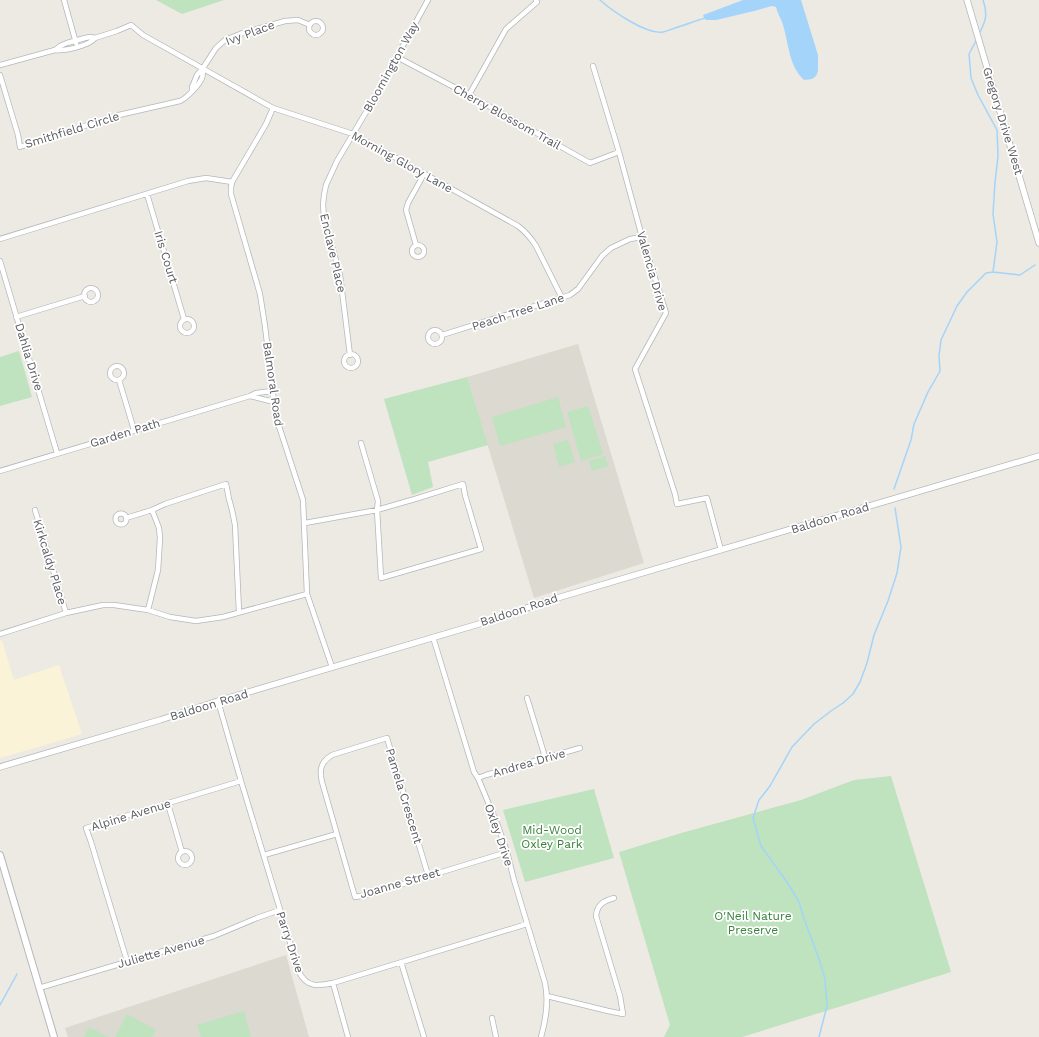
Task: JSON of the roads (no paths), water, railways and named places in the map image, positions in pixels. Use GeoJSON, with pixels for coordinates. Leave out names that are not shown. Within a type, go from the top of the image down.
{"type":"FeatureCollection","features":[{"type":"Feature","properties":{"kind":"main road"},"geometry":{"type":"LineString","coordinates":[[0,855],[54,1037]]}},
{"type":"Feature","properties":{"kind":"street"},"geometry":{"type":"LineString","coordinates":[[64,0],[77,47]]}},
{"type":"Feature","properties":{"kind":"street","name":"Bloomington Way"},"geometry":{"type":"LineString","coordinates":[[353,134],[428,0]]}},
{"type":"Feature","properties":{"kind":"street"},"geometry":{"type":"LineString","coordinates":[[469,95],[506,29],[537,2],[536,0]]}},
{"type":"Feature","properties":{"kind":"street","name":"Gregory Drive West"},"geometry":{"type":"LineString","coordinates":[[967,0],[1039,243]]}},
{"type":"Feature","properties":{"kind":"street","name":"Ivy Place"},"geometry":{"type":"LineString","coordinates":[[203,68],[216,48],[224,40],[285,21],[298,20],[310,25]]}},
{"type":"Feature","properties":{"kind":"street","name":"Morning Glory Lane"},"geometry":{"type":"LineString","coordinates":[[55,50],[60,46],[75,40],[90,37],[95,38],[131,25],[143,35],[273,108],[353,134],[518,226],[526,232],[536,246],[562,298]]}},
{"type":"Feature","properties":{"kind":"street"},"geometry":{"type":"LineString","coordinates":[[0,66],[55,50],[62,51],[77,47],[90,43],[95,38]]}},
{"type":"Feature","properties":{"kind":"street","name":"Cherry Blossom Trail"},"geometry":{"type":"LineString","coordinates":[[397,57],[469,95],[590,163],[619,152]]}},
{"type":"Feature","properties":{"kind":"street","name":"Valencia Drive"},"geometry":{"type":"LineString","coordinates":[[593,66],[619,152],[642,237],[666,313],[635,369],[673,486],[677,504],[707,498],[721,550]]}},
{"type":"Feature","properties":{"kind":"street","name":"Smithfield Circle"},"geometry":{"type":"LineString","coordinates":[[0,76],[18,135],[20,147],[119,115],[180,101],[187,97],[196,88],[203,78],[203,68]]}},
{"type":"Feature","properties":{"kind":"street"},"geometry":{"type":"LineString","coordinates":[[0,239],[199,179],[213,178],[232,182],[266,124],[273,108]]}},
{"type":"Feature","properties":{"kind":"street","name":"Enclave Place"},"geometry":{"type":"LineString","coordinates":[[350,355],[340,275],[325,222],[323,205],[326,185],[353,134]]}},
{"type":"Feature","properties":{"kind":"street"},"geometry":{"type":"LineString","coordinates":[[416,245],[406,210],[408,203],[424,174]]}},
{"type":"Feature","properties":{"kind":"street","name":"Balmoral Road"},"geometry":{"type":"LineString","coordinates":[[232,182],[230,188],[231,194],[260,294],[276,420],[304,500],[307,594],[332,667]]}},
{"type":"Feature","properties":{"kind":"street","name":"Iris Court"},"geometry":{"type":"LineString","coordinates":[[147,194],[184,319]]}},
{"type":"Feature","properties":{"kind":"street","name":"Peach Tree Lane"},"geometry":{"type":"LineString","coordinates":[[442,335],[570,295],[578,289],[602,256],[611,248],[630,239],[642,237]]}},
{"type":"Feature","properties":{"kind":"street","name":"Dahlia Drive"},"geometry":{"type":"LineString","coordinates":[[0,261],[57,454]]}},
{"type":"Feature","properties":{"kind":"street"},"geometry":{"type":"LineString","coordinates":[[16,317],[85,296]]}},
{"type":"Feature","properties":{"kind":"street"},"geometry":{"type":"LineString","coordinates":[[119,380],[134,430]]}},
{"type":"Feature","properties":{"kind":"street","name":"Garden Path"},"geometry":{"type":"LineString","coordinates":[[0,471],[256,393],[272,390]]}},
{"type":"Feature","properties":{"kind":"street"},"geometry":{"type":"LineString","coordinates":[[250,396],[274,402]]}},
{"type":"Feature","properties":{"kind":"street"},"geometry":{"type":"LineString","coordinates":[[305,523],[377,510],[415,500],[463,484],[481,549],[382,578],[377,510],[378,501],[360,443]]}},
{"type":"Feature","properties":{"kind":"street","name":"Baldoon Road"},"geometry":{"type":"LineString","coordinates":[[0,767],[160,720],[218,701],[496,618],[547,601],[1039,456]]}},
{"type":"Feature","properties":{"kind":"street"},"geometry":{"type":"LineString","coordinates":[[126,518],[226,484],[235,525],[239,612]]}},
{"type":"Feature","properties":{"kind":"street","name":"Kirkcaldy Place"},"geometry":{"type":"LineString","coordinates":[[35,510],[66,614]]}},
{"type":"Feature","properties":{"kind":"street"},"geometry":{"type":"LineString","coordinates":[[148,610],[158,570],[159,546],[159,528],[152,510]]}},
{"type":"Feature","properties":{"kind":"street"},"geometry":{"type":"LineString","coordinates":[[0,634],[66,614],[103,605],[114,605],[148,610],[170,617],[196,621],[223,617],[307,594]]}},
{"type":"Feature","properties":{"kind":"street","name":"Oxley Drive"},"geometry":{"type":"LineString","coordinates":[[433,637],[474,772],[478,778],[498,826],[507,852],[545,983],[547,1009],[541,1037]]}},
{"type":"Feature","properties":{"kind":"street"},"geometry":{"type":"LineString","coordinates":[[527,698],[545,757]]}},
{"type":"Feature","properties":{"kind":"street","name":"Parry Drive"},"geometry":{"type":"LineString","coordinates":[[218,701],[293,955],[301,976],[308,983],[313,985],[333,983],[527,924]]}},
{"type":"Feature","properties":{"kind":"street","name":"Pamela Crescent"},"geometry":{"type":"LineString","coordinates":[[337,834],[320,774],[326,759],[332,755],[387,738],[428,875]]}},
{"type":"Feature","properties":{"kind":"street","name":"Andrea Drive"},"geometry":{"type":"LineString","coordinates":[[478,778],[545,757],[580,748]]}},
{"type":"Feature","properties":{"kind":"street","name":"Alpine Avenue"},"geometry":{"type":"LineString","coordinates":[[127,961],[86,828],[241,781]]}},
{"type":"Feature","properties":{"kind":"street"},"geometry":{"type":"LineString","coordinates":[[168,804],[182,852]]}},
{"type":"Feature","properties":{"kind":"street"},"geometry":{"type":"LineString","coordinates":[[264,855],[337,834]]}},
{"type":"Feature","properties":{"kind":"street","name":"Joanne Street"},"geometry":{"type":"LineString","coordinates":[[337,834],[355,897],[367,895],[428,875],[507,852]]}},
{"type":"Feature","properties":{"kind":"street"},"geometry":{"type":"LineString","coordinates":[[547,996],[623,1014],[620,996],[596,916],[598,907],[605,900],[614,898]]}},
{"type":"Feature","properties":{"kind":"street","name":"Juliette Avenue"},"geometry":{"type":"LineString","coordinates":[[39,988],[214,936],[280,910]]}},
{"type":"Feature","properties":{"kind":"street"},"geometry":{"type":"LineString","coordinates":[[401,962],[424,1037]]}},
{"type":"Feature","properties":{"kind":"street"},"geometry":{"type":"LineString","coordinates":[[333,983],[348,1037]]}},
{"type":"Feature","properties":{"kind":"street"},"geometry":{"type":"LineString","coordinates":[[492,1018],[496,1037]]}},
{"type":"Feature","properties":{"kind":"water"},"geometry":{"type":"Polygon","coordinates":[[[743,0],[801,0],[818,55],[818,71],[816,76],[812,79],[804,80],[799,74],[792,60],[782,22],[776,7],[772,6],[716,20],[706,20],[704,18],[703,15],[743,0]]]}},
{"type":"Feature","properties":{"kind":"waterway"},"geometry":{"type":"LineString","coordinates":[[600,0],[630,21],[648,30],[656,32],[665,32],[705,18]]}},
{"type":"Feature","properties":{"kind":"waterway"},"geometry":{"type":"LineString","coordinates":[[979,34],[986,17],[983,0]]}},
{"type":"Feature","properties":{"kind":"waterway"},"geometry":{"type":"LineString","coordinates":[[977,39],[969,54],[971,78],[978,95],[997,130],[998,156],[993,214],[997,242],[993,272]]}},
{"type":"Feature","properties":{"kind":"waterway"},"geometry":{"type":"LineString","coordinates":[[894,489],[911,440],[914,424],[928,392],[940,371],[939,356],[941,340],[957,306],[967,292],[986,273],[993,272],[1020,275],[1035,265]]}},
{"type":"Feature","properties":{"kind":"waterway"},"geometry":{"type":"LineString","coordinates":[[819,1037],[827,1006],[825,979],[819,959],[799,902],[789,885],[761,846],[753,818],[759,800],[770,786],[792,747],[814,724],[853,694],[860,682],[867,663],[874,635],[888,601],[897,573],[901,547],[895,508]]}},
{"type":"Feature","properties":{"kind":"waterway"},"geometry":{"type":"LineString","coordinates":[[0,1005],[17,974]]}},
{"type":"Feature","properties":{"kind":"park label","name":"Mid-Wood Oxley Park"},"geometry":{"type":"Point","coordinates":[552,837]}},
{"type":"Feature","properties":{"kind":"park label","name":"O'Neil Nature Preserve"},"geometry":{"type":"Point","coordinates":[753,923]}}]}
